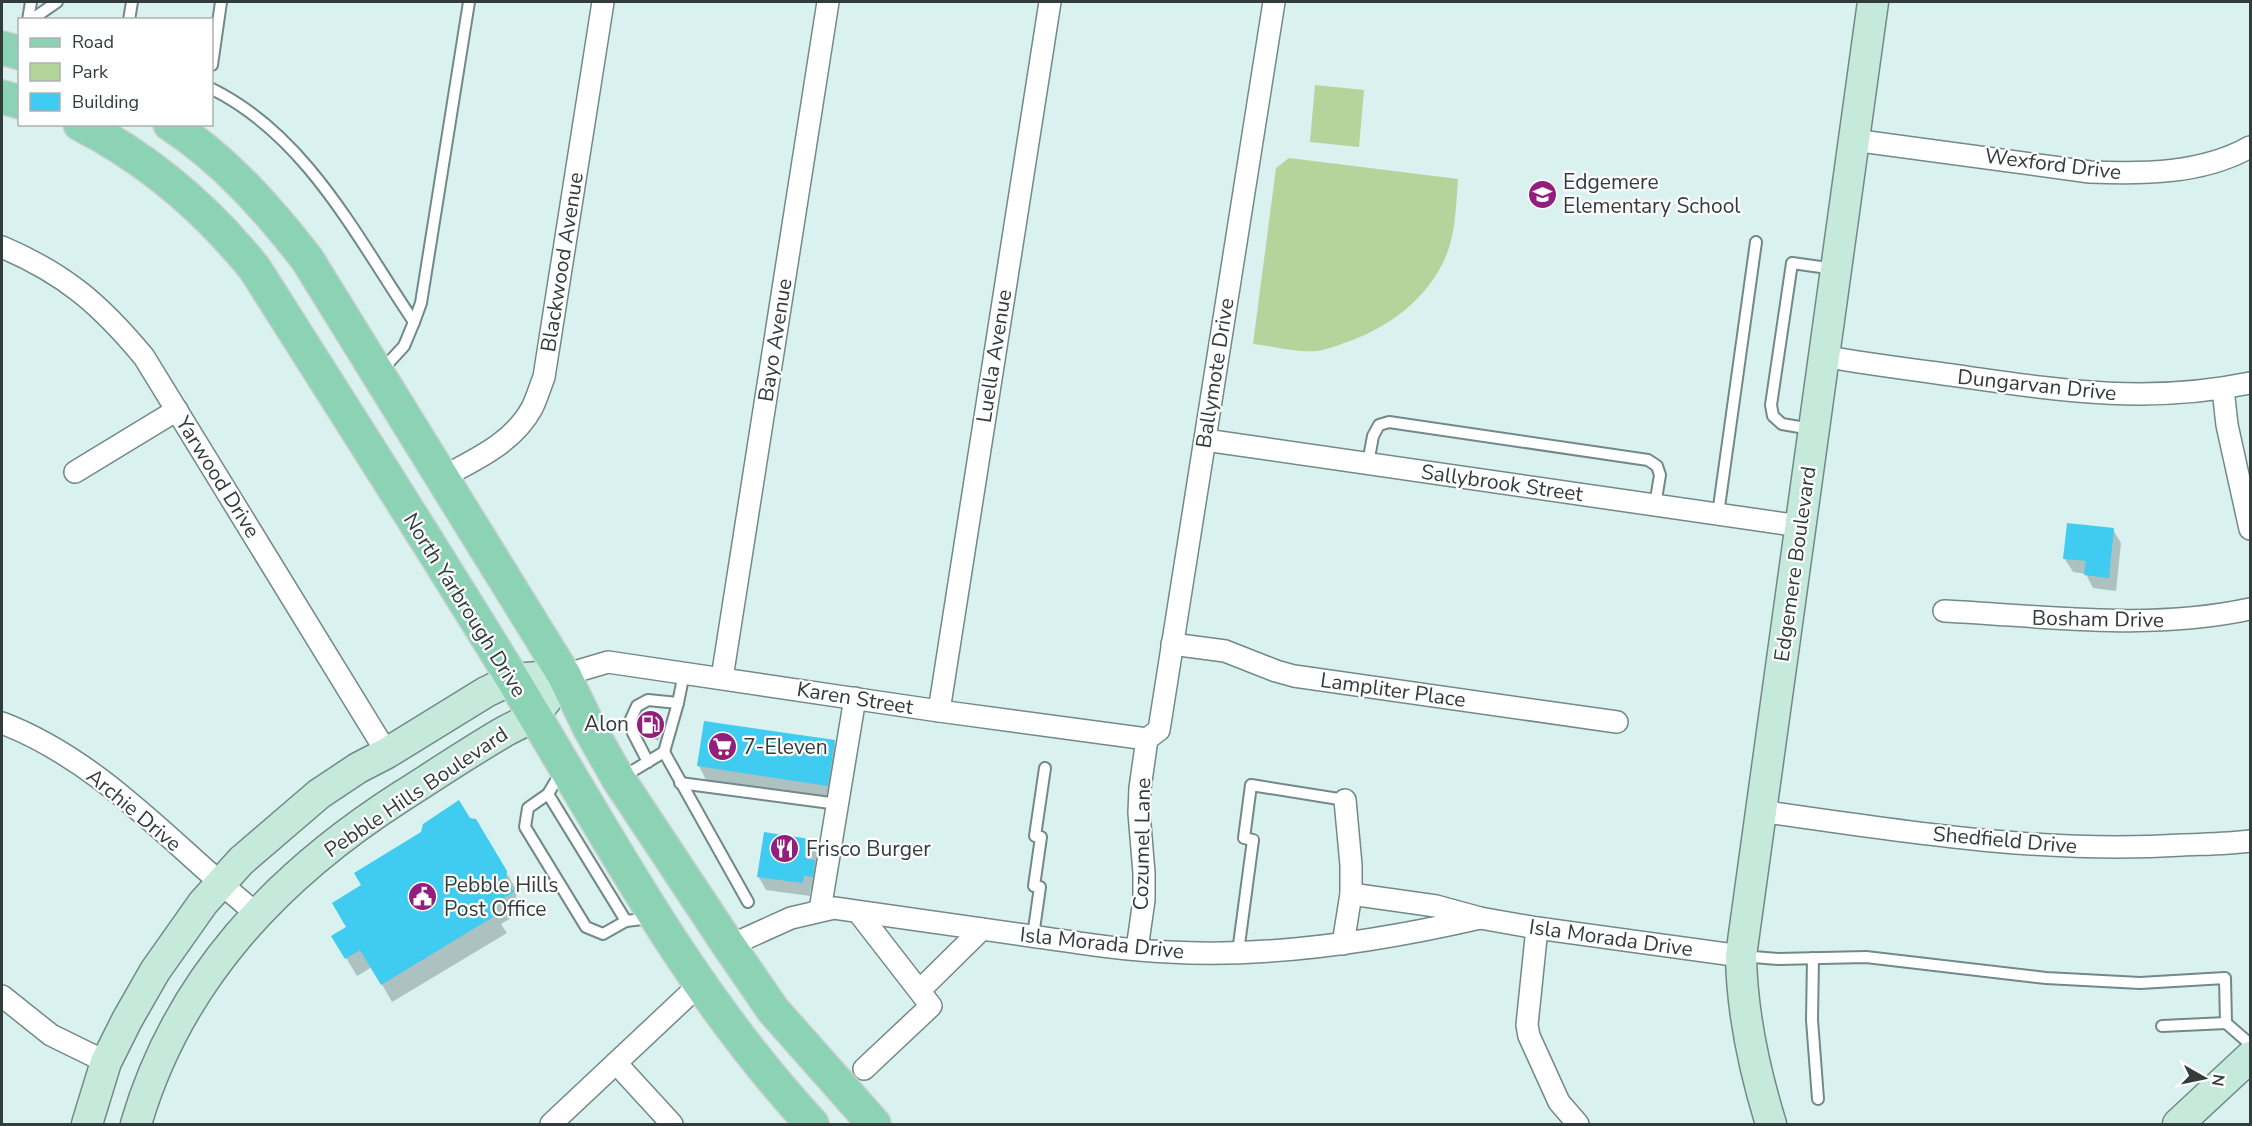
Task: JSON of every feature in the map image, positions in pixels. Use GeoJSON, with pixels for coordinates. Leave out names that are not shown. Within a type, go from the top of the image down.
{"type":"FeatureCollection","features":[{"type":"Feature","properties":{"kind":"main road","name":"Edgemere Boulevard"},"geometry":{"type":"LineString","coordinates":[[1771,1125],[1750,1050],[1741,956],[1873,2]]}},
{"type":"Feature","properties":{"kind":"main road"},"geometry":{"type":"LineString","coordinates":[[2,48],[18,52]]}},
{"type":"Feature","properties":{"kind":"main road"},"geometry":{"type":"LineString","coordinates":[[2,97],[18,101]]}},
{"type":"Feature","properties":{"kind":"main road","name":"North Yarbrough Drive"},"geometry":{"type":"LineString","coordinates":[[84,126],[146,162],[196,203],[238,247],[262,279],[513,679],[565,766],[641,919],[700,984],[803,1122]]}},
{"type":"Feature","properties":{"kind":"main road"},"geometry":{"type":"LineString","coordinates":[[185,129],[275,219],[307,259],[564,675],[590,729],[620,780],[773,1010],[873,1125]]}},
{"type":"Feature","properties":{"kind":"main road"},"geometry":{"type":"LineString","coordinates":[[238,247],[275,219]]}},
{"type":"Feature","properties":{"kind":"main road"},"geometry":{"type":"LineString","coordinates":[[87,1125],[105,1062],[155,971],[203,903],[249,854],[319,794],[358,768],[387,753],[486,692],[513,679],[564,675]]}},
{"type":"Feature","properties":{"kind":"main road","name":"Pebble Hills Boulevard"},"geometry":{"type":"LineString","coordinates":[[136,1125],[144,1098],[168,1040],[209,972],[256,914],[299,872],[380,811],[494,737],[533,715],[564,675]]}},
{"type":"Feature","properties":{"kind":"main road"},"geometry":{"type":"LineString","coordinates":[[2178,1125],[2250,1057]]}},
{"type":"Feature","properties":{"kind":"street","name":"Blackwood Avenue"},"geometry":{"type":"LineString","coordinates":[[443,477],[489,452],[515,432],[533,406],[544,377],[603,2]]}},
{"type":"Feature","properties":{"kind":"street","name":"Bayo Avenue"},"geometry":{"type":"LineString","coordinates":[[722,678],[828,2]]}},
{"type":"Feature","properties":{"kind":"street","name":"Luella Avenue"},"geometry":{"type":"LineString","coordinates":[[939,711],[1050,2]]}},
{"type":"Feature","properties":{"kind":"street","name":"Ballymote Drive"},"geometry":{"type":"LineString","coordinates":[[1148,739],[1159,730],[1274,2]]}},
{"type":"Feature","properties":{"kind":"street","name":"Wexford Drive"},"geometry":{"type":"LineString","coordinates":[[1853,140],[2090,172],[2129,173],[2171,171],[2207,164],[2250,147]]}},
{"type":"Feature","properties":{"kind":"street","name":"Yarwood Drive"},"geometry":{"type":"LineString","coordinates":[[2,247],[58,275],[112,320],[144,357],[387,753]]}},
{"type":"Feature","properties":{"kind":"street","name":"Dungarvan Drive"},"geometry":{"type":"LineString","coordinates":[[1823,356],[2004,384],[2111,395],[2165,394],[2223,389],[2250,383]]}},
{"type":"Feature","properties":{"kind":"street"},"geometry":{"type":"LineString","coordinates":[[2223,389],[2227,425],[2250,529]]}},
{"type":"Feature","properties":{"kind":"street"},"geometry":{"type":"LineString","coordinates":[[75,472],[177,410]]}},
{"type":"Feature","properties":{"kind":"street","name":"Sallybrook Street"},"geometry":{"type":"LineString","coordinates":[[1205,440],[1800,526]]}},
{"type":"Feature","properties":{"kind":"street","name":"Bosham Drive"},"geometry":{"type":"LineString","coordinates":[[1944,611],[2128,622],[2179,621],[2250,609]]}},
{"type":"Feature","properties":{"kind":"street","name":"Lampliter Place"},"geometry":{"type":"LineString","coordinates":[[1172,644],[1226,651],[1294,676],[1617,722]]}},
{"type":"Feature","properties":{"kind":"street","name":"Karen Street"},"geometry":{"type":"LineString","coordinates":[[564,675],[608,662],[1148,739]]}},
{"type":"Feature","properties":{"kind":"street"},"geometry":{"type":"LineString","coordinates":[[820,910],[855,698]]}},
{"type":"Feature","properties":{"kind":"street","name":"Archie Drive"},"geometry":{"type":"LineString","coordinates":[[2,723],[57,749],[94,774],[256,914]]}},
{"type":"Feature","properties":{"kind":"street","name":"Cozumel Lane"},"geometry":{"type":"LineString","coordinates":[[1137,949],[1144,900],[1139,813],[1140,788],[1148,739]]}},
{"type":"Feature","properties":{"kind":"street"},"geometry":{"type":"LineString","coordinates":[[1343,944],[1351,894],[1346,800]]}},
{"type":"Feature","properties":{"kind":"street","name":"Shedfield Drive"},"geometry":{"type":"LineString","coordinates":[[1760,811],[1958,839],[2020,844],[2134,848],[2250,841]]}},
{"type":"Feature","properties":{"kind":"street","name":"Isla Morada Drive"},"geometry":{"type":"LineString","coordinates":[[1351,894],[1436,906],[1480,918],[1537,928],[1741,956]]}},
{"type":"Feature","properties":{"kind":"street","name":"Isla Morada Drive"},"geometry":{"type":"LineString","coordinates":[[729,946],[791,918],[834,908],[1111,948],[1169,952],[1238,952],[1343,944],[1418,933],[1480,918]]}},
{"type":"Feature","properties":{"kind":"street"},"geometry":{"type":"LineString","coordinates":[[858,912],[931,1006],[864,1069]]}},
{"type":"Feature","properties":{"kind":"street"},"geometry":{"type":"LineString","coordinates":[[1537,928],[1527,1025],[1529,1036],[1558,1102],[1578,1125]]}},
{"type":"Feature","properties":{"kind":"street"},"geometry":{"type":"LineString","coordinates":[[920,990],[982,929]]}},
{"type":"Feature","properties":{"kind":"street"},"geometry":{"type":"LineString","coordinates":[[551,1125],[700,984]]}},
{"type":"Feature","properties":{"kind":"street"},"geometry":{"type":"LineString","coordinates":[[2,996],[51,1035],[105,1062]]}},
{"type":"Feature","properties":{"kind":"street"},"geometry":{"type":"LineString","coordinates":[[616,1063],[672,1125]]}},
{"type":"Feature","properties":{"kind":"lane"},"geometry":{"type":"LineString","coordinates":[[30,18],[31,2]]}},
{"type":"Feature","properties":{"kind":"lane"},"geometry":{"type":"LineString","coordinates":[[33,18],[57,2]]}},
{"type":"Feature","properties":{"kind":"lane"},"geometry":{"type":"LineString","coordinates":[[129,18],[132,2]]}},
{"type":"Feature","properties":{"kind":"lane"},"geometry":{"type":"LineString","coordinates":[[213,58],[221,2]]}},
{"type":"Feature","properties":{"kind":"lane"},"geometry":{"type":"LineString","coordinates":[[378,373],[404,346],[421,303],[469,2]]}},
{"type":"Feature","properties":{"kind":"lane"},"geometry":{"type":"LineString","coordinates":[[213,90],[230,98],[260,121],[316,178],[365,245],[414,322]]}},
{"type":"Feature","properties":{"kind":"lane"},"geometry":{"type":"LineString","coordinates":[[1718,514],[1755,242]]}},
{"type":"Feature","properties":{"kind":"lane"},"geometry":{"type":"LineString","coordinates":[[1813,429],[1782,424],[1773,416],[1771,405],[1792,263],[1835,269]]}},
{"type":"Feature","properties":{"kind":"lane"},"geometry":{"type":"LineString","coordinates":[[1368,463],[1373,436],[1379,425],[1389,422],[1648,460],[1657,466],[1660,475],[1655,505]]}},
{"type":"Feature","properties":{"kind":"lane"},"geometry":{"type":"LineString","coordinates":[[620,780],[664,752],[684,673]]}},
{"type":"Feature","properties":{"kind":"lane"},"geometry":{"type":"LineString","coordinates":[[648,762],[633,733],[631,719],[637,706],[648,699],[678,703]]}},
{"type":"Feature","properties":{"kind":"lane"},"geometry":{"type":"LineString","coordinates":[[664,752],[748,902]]}},
{"type":"Feature","properties":{"kind":"lane"},"geometry":{"type":"LineString","coordinates":[[548,794],[641,919],[603,934],[586,927],[525,827],[528,808],[548,794],[565,766]]}},
{"type":"Feature","properties":{"kind":"lane"},"geometry":{"type":"LineString","coordinates":[[1032,936],[1040,887],[1034,886],[1041,837],[1035,836],[1046,768]]}},
{"type":"Feature","properties":{"kind":"lane"},"geometry":{"type":"LineString","coordinates":[[680,783],[838,804]]}},
{"type":"Feature","properties":{"kind":"lane"},"geometry":{"type":"LineString","coordinates":[[1238,952],[1254,840],[1244,838],[1251,785],[1346,800]]}},
{"type":"Feature","properties":{"kind":"lane"},"geometry":{"type":"LineString","coordinates":[[1741,956],[1866,957],[2046,978],[2140,983],[2226,978],[2226,1023]]}},
{"type":"Feature","properties":{"kind":"lane"},"geometry":{"type":"LineString","coordinates":[[1813,958],[1812,1020],[1818,1099]]}},
{"type":"Feature","properties":{"kind":"lane"},"geometry":{"type":"LineString","coordinates":[[2162,1026],[2226,1023],[2250,1044]]}},
{"type":"Feature","properties":{"kind":"green space"},"geometry":{"type":"Polygon","coordinates":[[[1315,85],[1364,90],[1359,147],[1310,142],[1315,85]]]}},
{"type":"Feature","properties":{"kind":"green space"},"geometry":{"type":"Polygon","coordinates":[[[1289,158],[1458,179],[1452,238],[1446,256],[1429,286],[1404,310],[1376,330],[1334,347],[1320,350],[1302,351],[1253,344],[1276,168],[1289,158]]]}},
{"type":"Feature","properties":{"kind":"building"},"geometry":{"type":"Polygon","coordinates":[[[2067,523],[2114,528],[2109,578],[2084,575],[2086,561],[2063,559],[2067,523]]]}},
{"type":"Feature","properties":{"kind":"building","name":"Alon"},"geometry":{"type":"Polygon","coordinates":[[[645,710],[664,718],[656,739],[640,731],[639,723],[645,710]]]}},
{"type":"Feature","properties":{"kind":"building"},"geometry":{"type":"Polygon","coordinates":[[[704,721],[835,740],[828,786],[697,766],[704,721]]]}},
{"type":"Feature","properties":{"kind":"building","name":"Pebble Hills Post Office"},"geometry":{"type":"Polygon","coordinates":[[[459,800],[470,818],[476,819],[507,871],[506,879],[514,892],[492,905],[498,914],[381,985],[360,950],[345,959],[331,936],[346,927],[332,903],[361,885],[354,873],[421,832],[423,824],[459,800]]]}},
{"type":"Feature","properties":{"kind":"building","name":"Frisco Burger"},"geometry":{"type":"Polygon","coordinates":[[[764,832],[810,839],[807,859],[815,860],[813,877],[804,876],[803,883],[757,877],[764,832]]]}},
{"type":"Feature","properties":{"kind":"place","name":"Edgemere Elementary School"},"geometry":{"type":"Point","coordinates":[1542,194]}},
{"type":"Feature","properties":{"kind":"place","name":"Alon"},"geometry":{"type":"Point","coordinates":[650,724]}},
{"type":"Feature","properties":{"kind":"place","name":"7-Eleven"},"geometry":{"type":"Point","coordinates":[722,747]}},
{"type":"Feature","properties":{"kind":"place","name":"Frisco Burger"},"geometry":{"type":"Point","coordinates":[785,849]}},
{"type":"Feature","properties":{"kind":"place","name":"Pebble Hills Post Office"},"geometry":{"type":"Point","coordinates":[423,897]}}]}
